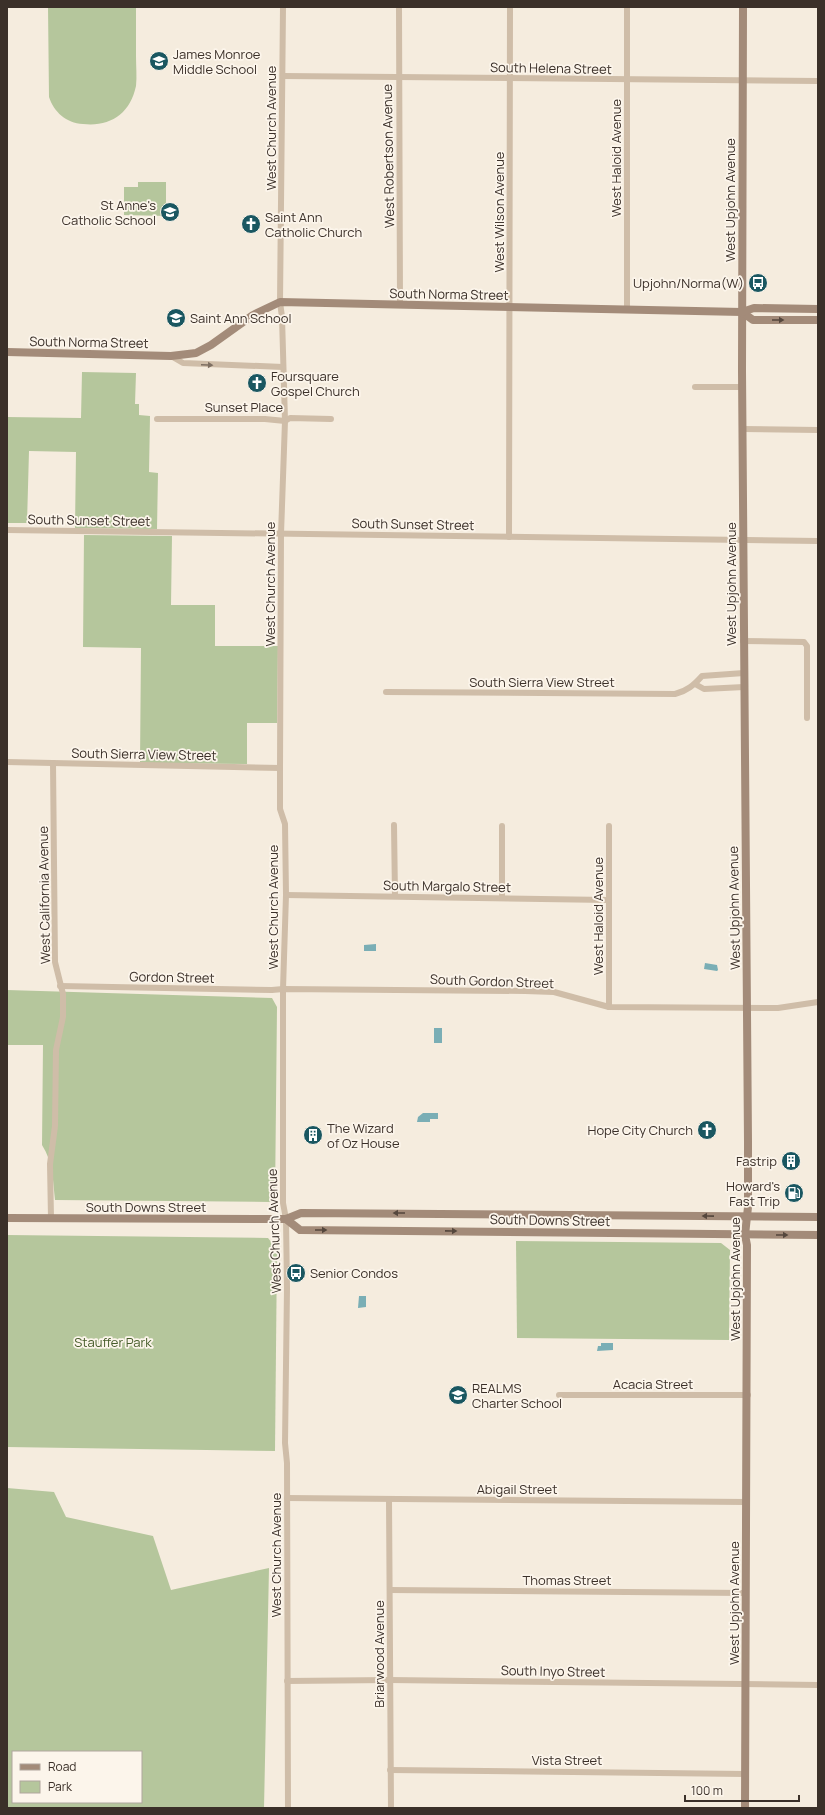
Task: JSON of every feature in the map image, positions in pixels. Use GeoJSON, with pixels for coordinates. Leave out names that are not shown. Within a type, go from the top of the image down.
{"type":"FeatureCollection","features":[{"type":"Feature","properties":{"kind":"main road","name":"West Upjohn Avenue"},"geometry":{"type":"LineString","coordinates":[[743,7],[743,641],[748,1008],[747,1216],[745,1235],[747,1245],[748,1395],[745,1593],[745,1808]]}},
{"type":"Feature","properties":{"kind":"main road","name":"South Norma Street"},"geometry":{"type":"LineString","coordinates":[[7,352],[171,356],[196,353],[211,345],[253,315],[280,302],[742,312],[754,308],[818,309]]}},
{"type":"Feature","properties":{"kind":"main road","name":"South Norma Street"},"geometry":{"type":"LineString","coordinates":[[742,312],[753,320],[818,320]]}},
{"type":"Feature","properties":{"kind":"main road","name":"South Downs Street"},"geometry":{"type":"LineString","coordinates":[[7,1218],[286,1219],[301,1213],[747,1216],[818,1218]]}},
{"type":"Feature","properties":{"kind":"main road","name":"South Downs Street"},"geometry":{"type":"LineString","coordinates":[[286,1219],[300,1230],[818,1235]]}},
{"type":"Feature","properties":{"kind":"street","name":"West Church Avenue"},"geometry":{"type":"LineString","coordinates":[[283,7],[280,302],[285,421],[281,534],[280,809],[284,824],[286,895],[284,989],[284,1203],[286,1219],[287,1288],[285,1443],[287,1463],[288,1808]]}},
{"type":"Feature","properties":{"kind":"street","name":"West Robertson Avenue"},"geometry":{"type":"LineString","coordinates":[[399,7],[398,77],[400,305]]}},
{"type":"Feature","properties":{"kind":"street","name":"West Wilson Avenue"},"geometry":{"type":"LineString","coordinates":[[509,537],[510,7]]}},
{"type":"Feature","properties":{"kind":"street","name":"West Haloid Avenue"},"geometry":{"type":"LineString","coordinates":[[627,310],[628,7]]}},
{"type":"Feature","properties":{"kind":"street","name":"South Helena Street"},"geometry":{"type":"LineString","coordinates":[[283,76],[818,81]]}},
{"type":"Feature","properties":{"kind":"street","name":"South Norma Street"},"geometry":{"type":"LineString","coordinates":[[171,356],[183,363],[283,367]]}},
{"type":"Feature","properties":{"kind":"street"},"geometry":{"type":"LineString","coordinates":[[695,387],[742,388]]}},
{"type":"Feature","properties":{"kind":"street","name":"Sunset Place"},"geometry":{"type":"LineString","coordinates":[[157,419],[265,419],[285,421],[290,418],[331,419]]}},
{"type":"Feature","properties":{"kind":"street"},"geometry":{"type":"LineString","coordinates":[[742,429],[818,430]]}},
{"type":"Feature","properties":{"kind":"street","name":"South Sunset Street"},"geometry":{"type":"LineString","coordinates":[[7,530],[818,541]]}},
{"type":"Feature","properties":{"kind":"street"},"geometry":{"type":"LineString","coordinates":[[743,641],[804,642],[808,646],[807,718]]}},
{"type":"Feature","properties":{"kind":"street","name":"South Sierra View Street"},"geometry":{"type":"LineString","coordinates":[[386,692],[675,694],[683,692],[695,684],[702,676],[744,673]]}},
{"type":"Feature","properties":{"kind":"street"},"geometry":{"type":"LineString","coordinates":[[695,684],[704,689],[744,687]]}},
{"type":"Feature","properties":{"kind":"street","name":"South Sierra View Street"},"geometry":{"type":"LineString","coordinates":[[7,762],[280,768]]}},
{"type":"Feature","properties":{"kind":"street","name":"West California Avenue"},"geometry":{"type":"LineString","coordinates":[[51,1218],[50,1164],[54,1126],[56,1050],[63,1017],[63,994],[55,962],[53,763]]}},
{"type":"Feature","properties":{"kind":"street"},"geometry":{"type":"LineString","coordinates":[[394,825],[395,896]]}},
{"type":"Feature","properties":{"kind":"street"},"geometry":{"type":"LineString","coordinates":[[502,826],[502,898]]}},
{"type":"Feature","properties":{"kind":"street","name":"West Haloid Avenue"},"geometry":{"type":"LineString","coordinates":[[609,826],[609,1006]]}},
{"type":"Feature","properties":{"kind":"street","name":"South Margalo Street"},"geometry":{"type":"LineString","coordinates":[[286,895],[608,900]]}},
{"type":"Feature","properties":{"kind":"street","name":"Gordon Street"},"geometry":{"type":"LineString","coordinates":[[60,986],[284,989]]}},
{"type":"Feature","properties":{"kind":"street","name":"South Gordon Street"},"geometry":{"type":"LineString","coordinates":[[284,989],[554,992],[609,1006],[778,1008],[818,1002]]}},
{"type":"Feature","properties":{"kind":"street","name":"Acacia Street"},"geometry":{"type":"LineString","coordinates":[[559,1395],[748,1395]]}},
{"type":"Feature","properties":{"kind":"street","name":"Abigail Street"},"geometry":{"type":"LineString","coordinates":[[287,1498],[746,1502]]}},
{"type":"Feature","properties":{"kind":"street","name":"Briarwood Avenue"},"geometry":{"type":"LineString","coordinates":[[389,1499],[391,1808]]}},
{"type":"Feature","properties":{"kind":"street","name":"Thomas Street"},"geometry":{"type":"LineString","coordinates":[[390,1590],[745,1593]]}},
{"type":"Feature","properties":{"kind":"street","name":"South Inyo Street"},"geometry":{"type":"LineString","coordinates":[[287,1681],[390,1680],[818,1685]]}},
{"type":"Feature","properties":{"kind":"street","name":"Vista Street"},"geometry":{"type":"LineString","coordinates":[[390,1770],[745,1774]]}},
{"type":"Feature","properties":{"kind":"green space"},"geometry":{"type":"Polygon","coordinates":[[[48,7],[136,7],[136,86],[129,104],[117,117],[102,123],[83,124],[66,119],[57,112],[49,97],[48,7]]]}},
{"type":"Feature","properties":{"kind":"green space"},"geometry":{"type":"Polygon","coordinates":[[[138,182],[166,182],[166,216],[124,215],[124,187],[138,187],[138,182]]]}},
{"type":"Feature","properties":{"kind":"green space"},"geometry":{"type":"Polygon","coordinates":[[[82,372],[136,373],[135,404],[139,404],[139,415],[150,416],[149,472],[158,473],[157,529],[75,528],[76,452],[29,451],[27,523],[7,523],[7,417],[81,418],[82,372]]]}},
{"type":"Feature","properties":{"kind":"green space"},"geometry":{"type":"Polygon","coordinates":[[[84,535],[172,536],[171,605],[215,605],[215,646],[278,646],[277,723],[247,723],[247,764],[140,763],[141,648],[83,647],[84,535]]]}},
{"type":"Feature","properties":{"kind":"green space"},"geometry":{"type":"Polygon","coordinates":[[[7,990],[272,998],[277,1007],[275,1199],[271,1202],[55,1200],[50,1165],[46,1151],[42,1145],[43,1045],[7,1045],[7,990]]]}},
{"type":"Feature","properties":{"kind":"green space","name":"Stauffer Park"},"geometry":{"type":"Polygon","coordinates":[[[7,1235],[268,1238],[277,1249],[275,1451],[7,1447],[7,1235]]]}},
{"type":"Feature","properties":{"kind":"green space"},"geometry":{"type":"Polygon","coordinates":[[[516,1241],[721,1243],[730,1250],[729,1340],[517,1338],[516,1241]]]}},
{"type":"Feature","properties":{"kind":"green space"},"geometry":{"type":"Polygon","coordinates":[[[7,1488],[54,1492],[66,1517],[153,1536],[171,1590],[269,1568],[264,1808],[7,1808],[7,1488]]]}},
{"type":"Feature","properties":{"kind":"water"},"geometry":{"type":"Polygon","coordinates":[[[376,944],[376,951],[364,951],[364,945],[376,944]]]}},
{"type":"Feature","properties":{"kind":"water"},"geometry":{"type":"Polygon","coordinates":[[[705,963],[717,965],[718,970],[704,969],[705,963]]]}},
{"type":"Feature","properties":{"kind":"water"},"geometry":{"type":"Polygon","coordinates":[[[434,1028],[442,1028],[442,1043],[434,1043],[434,1028]]]}},
{"type":"Feature","properties":{"kind":"water"},"geometry":{"type":"Polygon","coordinates":[[[423,1113],[438,1113],[438,1119],[430,1119],[430,1122],[417,1122],[418,1117],[423,1113]]]}},
{"type":"Feature","properties":{"kind":"water"},"geometry":{"type":"Polygon","coordinates":[[[359,1296],[366,1296],[366,1307],[358,1308],[359,1296]]]}},
{"type":"Feature","properties":{"kind":"water"},"geometry":{"type":"Polygon","coordinates":[[[601,1343],[613,1343],[613,1350],[597,1351],[598,1346],[601,1346],[601,1343]]]}},
{"type":"Feature","properties":{"kind":"place","name":"James Monroe Middle School"},"geometry":{"type":"Point","coordinates":[159,61]}},
{"type":"Feature","properties":{"kind":"place","name":"St Anne's Catholic School"},"geometry":{"type":"Point","coordinates":[170,212]}},
{"type":"Feature","properties":{"kind":"place","name":"Saint Ann Catholic Church"},"geometry":{"type":"Point","coordinates":[251,224]}},
{"type":"Feature","properties":{"kind":"place","name":"Upjohn/Norma(W)"},"geometry":{"type":"Point","coordinates":[758,283]}},
{"type":"Feature","properties":{"kind":"place","name":"Saint Ann School"},"geometry":{"type":"Point","coordinates":[176,318]}},
{"type":"Feature","properties":{"kind":"place","name":"Foursquare Gospel Church"},"geometry":{"type":"Point","coordinates":[257,383]}},
{"type":"Feature","properties":{"kind":"place","name":"Hope City Church"},"geometry":{"type":"Point","coordinates":[707,1130]}},
{"type":"Feature","properties":{"kind":"place","name":"The Wizard of Oz House"},"geometry":{"type":"Point","coordinates":[313,1135]}},
{"type":"Feature","properties":{"kind":"place","name":"Fastrip"},"geometry":{"type":"Point","coordinates":[791,1161]}},
{"type":"Feature","properties":{"kind":"place","name":"Howard's Fast Trip"},"geometry":{"type":"Point","coordinates":[794,1193]}},
{"type":"Feature","properties":{"kind":"place","name":"Senior Condos"},"geometry":{"type":"Point","coordinates":[296,1273]}},
{"type":"Feature","properties":{"kind":"place","name":"REALMS Charter School"},"geometry":{"type":"Point","coordinates":[458,1395]}}]}
